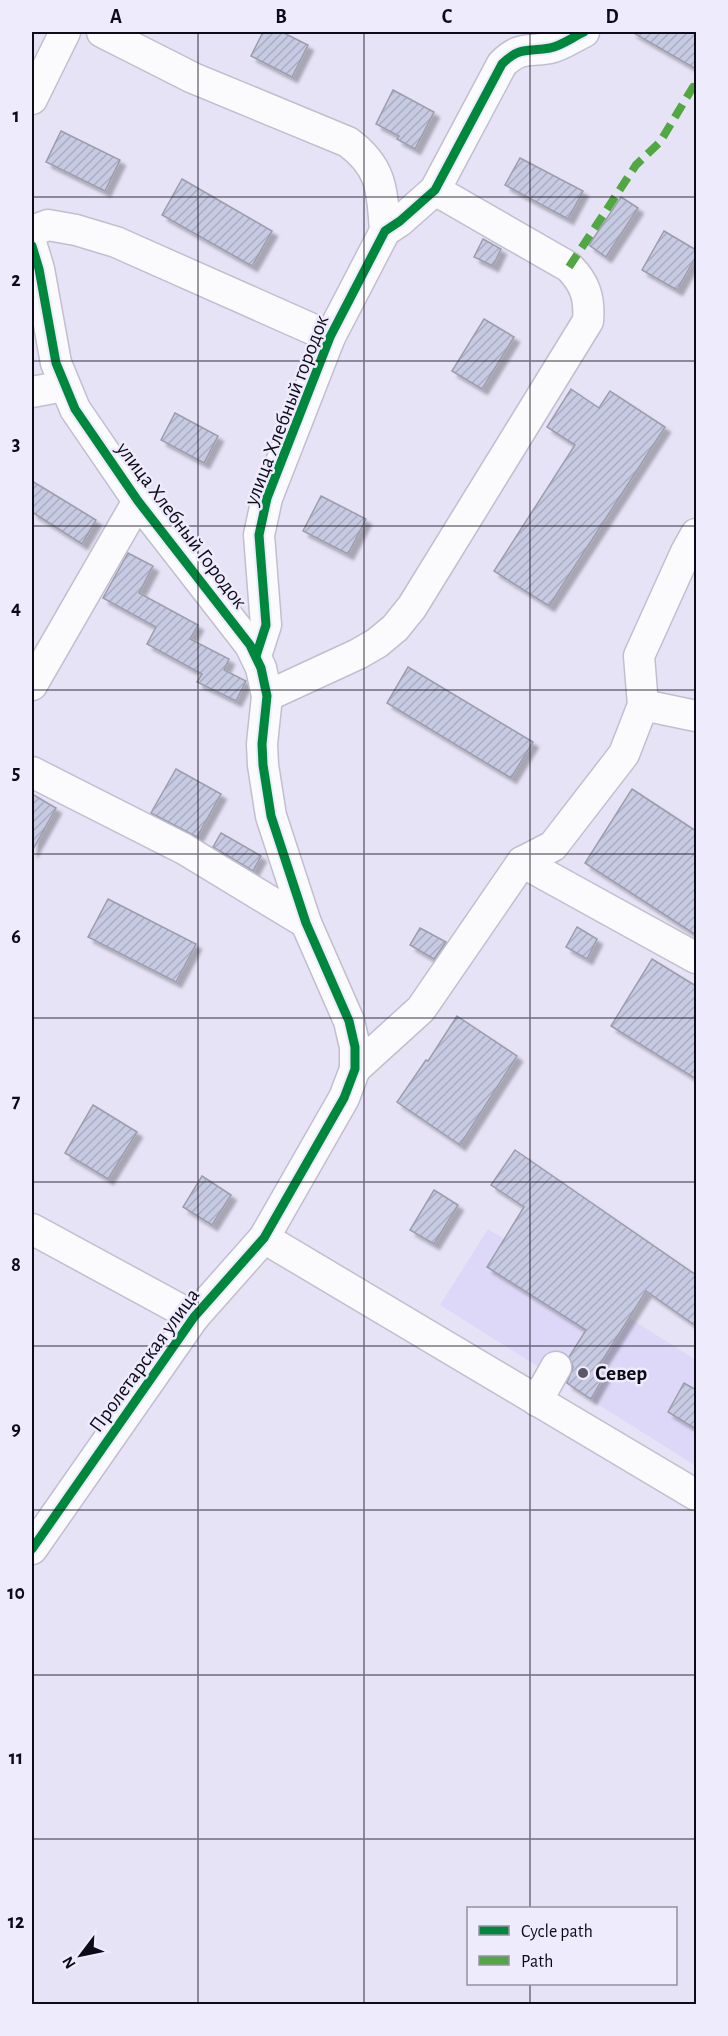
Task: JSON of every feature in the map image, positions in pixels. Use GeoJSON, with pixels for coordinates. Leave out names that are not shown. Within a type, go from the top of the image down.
{"type":"FeatureCollection","features":[{"type":"Feature","properties":{"kind":"street"},"geometry":{"type":"LineString","coordinates":[[32,99],[64,32]]}},
{"type":"Feature","properties":{"kind":"street"},"geometry":{"type":"LineString","coordinates":[[102,32],[193,78],[348,142],[361,151],[378,176],[385,231]]}},
{"type":"Feature","properties":{"kind":"street","name":"улица Хлебный городок"},"geometry":{"type":"LineString","coordinates":[[256,656],[266,625],[259,535],[267,498],[330,337],[385,231],[435,190],[502,64],[509,43],[522,50],[552,48],[584,32]]}},
{"type":"Feature","properties":{"kind":"street"},"geometry":{"type":"LineString","coordinates":[[267,696],[358,654],[377,643],[395,628],[412,607],[588,321],[589,304],[585,289],[579,277],[569,267],[435,190]]}},
{"type":"Feature","properties":{"kind":"street","name":"улица Хлебный городок"},"geometry":{"type":"LineString","coordinates":[[32,231],[48,225],[76,230],[116,242],[330,337]]}},
{"type":"Feature","properties":{"kind":"street","name":"улица Хлебный Городок"},"geometry":{"type":"LineString","coordinates":[[32,246],[39,269],[56,363],[64,386],[89,431],[138,501],[250,645],[256,656],[267,696],[262,744],[266,791],[271,816],[306,923],[349,1021],[355,1047],[355,1069]]}},
{"type":"Feature","properties":{"kind":"street"},"geometry":{"type":"LineString","coordinates":[[32,392],[64,386]]}},
{"type":"Feature","properties":{"kind":"street","name":"улица Хлебный городок"},"geometry":{"type":"LineString","coordinates":[[32,685],[138,501]]}},
{"type":"Feature","properties":{"kind":"street"},"geometry":{"type":"LineString","coordinates":[[355,1069],[421,1009],[522,862],[553,846],[624,754],[643,705],[639,656],[696,534]]}},
{"type":"Feature","properties":{"kind":"street"},"geometry":{"type":"LineString","coordinates":[[643,705],[696,716]]}},
{"type":"Feature","properties":{"kind":"street"},"geometry":{"type":"LineString","coordinates":[[32,772],[184,849],[306,923]]}},
{"type":"Feature","properties":{"kind":"street"},"geometry":{"type":"LineString","coordinates":[[522,862],[696,958]]}},
{"type":"Feature","properties":{"kind":"street","name":"Пролетарская улица"},"geometry":{"type":"LineString","coordinates":[[32,1549],[194,1317],[264,1238],[344,1098],[355,1069]]}},
{"type":"Feature","properties":{"kind":"street"},"geometry":{"type":"LineString","coordinates":[[32,1229],[194,1317]]}},
{"type":"Feature","properties":{"kind":"street"},"geometry":{"type":"LineString","coordinates":[[264,1238],[696,1495]]}},
{"type":"Feature","properties":{"kind":"street"},"geometry":{"type":"LineString","coordinates":[[537,1401],[556,1366]]}},
{"type":"Feature","properties":{"kind":"shaded area"},"geometry":{"type":"Polygon","coordinates":[[[488,1229],[696,1360],[696,1466],[440,1305],[488,1229]]]}},
{"type":"Feature","properties":{"kind":"building"},"geometry":{"type":"Polygon","coordinates":[[[263,32],[282,32],[308,45],[292,77],[251,56],[263,32]]]}},
{"type":"Feature","properties":{"kind":"building"},"geometry":{"type":"Polygon","coordinates":[[[632,32],[696,32],[696,69],[632,32]]]}},
{"type":"Feature","properties":{"kind":"building"},"geometry":{"type":"Polygon","coordinates":[[[393,90],[434,112],[415,149],[397,139],[399,136],[376,124],[393,90]]]}},
{"type":"Feature","properties":{"kind":"building"},"geometry":{"type":"Polygon","coordinates":[[[61,131],[120,160],[105,191],[46,162],[61,131]]]}},
{"type":"Feature","properties":{"kind":"building"},"geometry":{"type":"Polygon","coordinates":[[[520,158],[583,191],[568,219],[505,185],[520,158]]]}},
{"type":"Feature","properties":{"kind":"building"},"geometry":{"type":"Polygon","coordinates":[[[182,179],[272,231],[252,266],[162,215],[182,179]]]}},
{"type":"Feature","properties":{"kind":"building"},"geometry":{"type":"Polygon","coordinates":[[[621,197],[638,208],[606,257],[589,245],[621,197]]]}},
{"type":"Feature","properties":{"kind":"building"},"geometry":{"type":"Polygon","coordinates":[[[664,231],[696,250],[696,256],[677,290],[642,270],[664,231]]]}},
{"type":"Feature","properties":{"kind":"building"},"geometry":{"type":"Polygon","coordinates":[[[483,239],[501,249],[493,266],[474,257],[483,239]]]}},
{"type":"Feature","properties":{"kind":"building"},"geometry":{"type":"Polygon","coordinates":[[[484,319],[514,337],[482,389],[452,371],[484,319]]]}},
{"type":"Feature","properties":{"kind":"building"},"geometry":{"type":"Polygon","coordinates":[[[571,389],[599,408],[610,391],[665,427],[549,606],[494,571],[575,445],[547,427],[571,389]]]}},
{"type":"Feature","properties":{"kind":"building"},"geometry":{"type":"Polygon","coordinates":[[[175,413],[218,436],[204,463],[161,440],[175,413]]]}},
{"type":"Feature","properties":{"kind":"building"},"geometry":{"type":"Polygon","coordinates":[[[32,481],[96,520],[82,544],[32,512],[32,481]]]}},
{"type":"Feature","properties":{"kind":"building"},"geometry":{"type":"Polygon","coordinates":[[[321,496],[366,519],[348,554],[303,531],[321,496]]]}},
{"type":"Feature","properties":{"kind":"building"},"geometry":{"type":"Polygon","coordinates":[[[128,553],[153,566],[139,593],[198,625],[190,639],[229,659],[224,670],[246,681],[236,701],[197,682],[202,674],[147,644],[156,627],[103,598],[128,553]]]}},
{"type":"Feature","properties":{"kind":"building"},"geometry":{"type":"Polygon","coordinates":[[[408,667],[533,742],[511,778],[387,703],[408,667]]]}},
{"type":"Feature","properties":{"kind":"building"},"geometry":{"type":"Polygon","coordinates":[[[176,769],[221,794],[197,837],[151,813],[176,769]]]}},
{"type":"Feature","properties":{"kind":"building"},"geometry":{"type":"Polygon","coordinates":[[[632,789],[696,831],[696,935],[585,863],[632,789]]]}},
{"type":"Feature","properties":{"kind":"building"},"geometry":{"type":"Polygon","coordinates":[[[32,794],[56,808],[32,851],[32,794]]]}},
{"type":"Feature","properties":{"kind":"building"},"geometry":{"type":"Polygon","coordinates":[[[221,833],[261,856],[253,871],[213,847],[221,833]]]}},
{"type":"Feature","properties":{"kind":"building"},"geometry":{"type":"Polygon","coordinates":[[[108,899],[196,944],[176,982],[88,937],[108,899]]]}},
{"type":"Feature","properties":{"kind":"building"},"geometry":{"type":"Polygon","coordinates":[[[577,927],[597,939],[587,959],[566,947],[577,927]]]}},
{"type":"Feature","properties":{"kind":"building"},"geometry":{"type":"Polygon","coordinates":[[[420,928],[446,942],[434,959],[410,945],[420,928]]]}},
{"type":"Feature","properties":{"kind":"building"},"geometry":{"type":"Polygon","coordinates":[[[652,959],[696,986],[696,1079],[611,1026],[652,959]]]}},
{"type":"Feature","properties":{"kind":"building"},"geometry":{"type":"Polygon","coordinates":[[[457,1016],[517,1056],[460,1145],[397,1102],[426,1060],[428,1061],[457,1016]]]}},
{"type":"Feature","properties":{"kind":"building"},"geometry":{"type":"Polygon","coordinates":[[[93,1105],[137,1132],[108,1179],[65,1153],[93,1105]]]}},
{"type":"Feature","properties":{"kind":"building"},"geometry":{"type":"Polygon","coordinates":[[[515,1150],[696,1275],[696,1326],[646,1291],[600,1364],[608,1369],[591,1399],[567,1383],[573,1367],[569,1357],[586,1330],[487,1267],[524,1207],[491,1185],[515,1150]]]}},
{"type":"Feature","properties":{"kind":"building"},"geometry":{"type":"Polygon","coordinates":[[[202,1176],[231,1195],[212,1225],[183,1207],[202,1176]]]}},
{"type":"Feature","properties":{"kind":"building"},"geometry":{"type":"Polygon","coordinates":[[[434,1190],[458,1205],[434,1244],[410,1230],[434,1190]]]}},
{"type":"Feature","properties":{"kind":"building"},"geometry":{"type":"Polygon","coordinates":[[[684,1383],[696,1390],[696,1429],[668,1412],[684,1383]]]}},
{"type":"Feature","properties":{"kind":"marked path"},"geometry":{"type":"LineString","coordinates":[[569,267],[636,165],[660,142],[693,87],[696,89]]}},
{"type":"Feature","properties":{"kind":"cycle path"},"geometry":{"type":"LineString","coordinates":[[256,656],[266,625],[259,535],[267,498],[330,337],[385,231],[435,190],[502,64],[519,52],[554,47],[584,32]]}},
{"type":"Feature","properties":{"kind":"cycle path"},"geometry":{"type":"LineString","coordinates":[[32,246],[39,269],[56,363],[75,409],[138,501],[250,645],[261,668],[267,696],[262,744],[263,765],[271,816],[306,923],[349,1021],[355,1047],[355,1069],[344,1098],[264,1238],[194,1317],[32,1549]]}},
{"type":"Feature","properties":{"kind":"place","name":"Север"},"geometry":{"type":"Point","coordinates":[583,1373]}}]}
